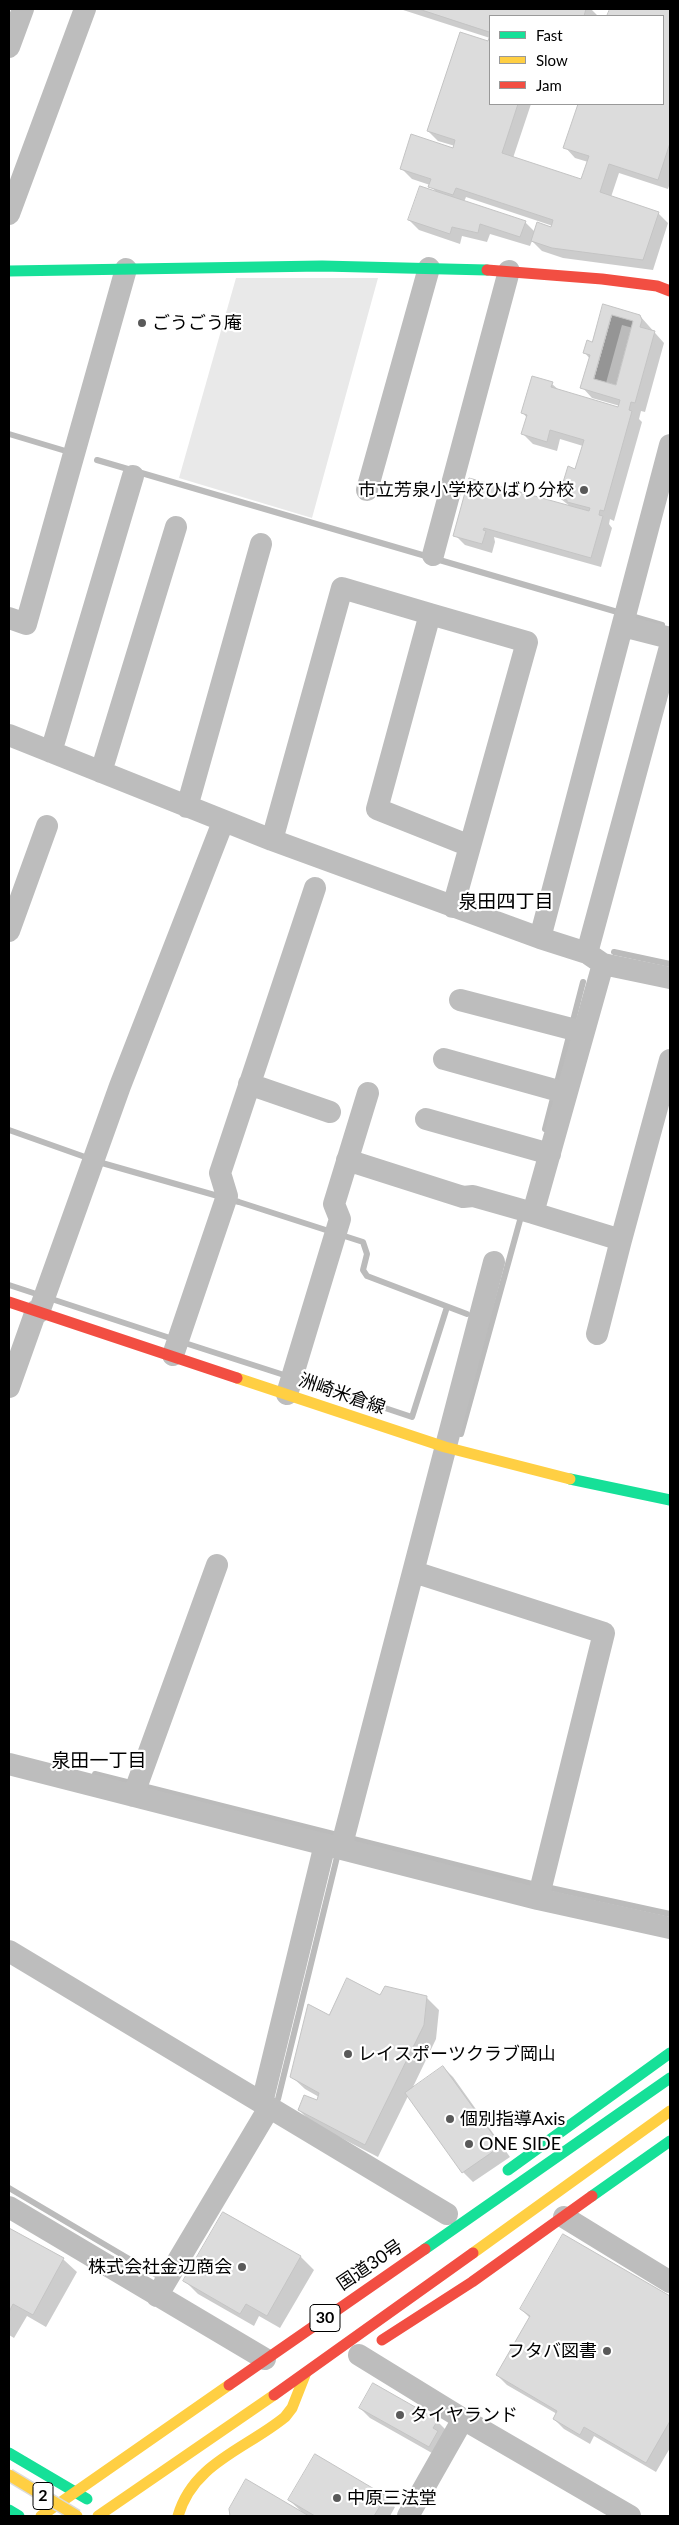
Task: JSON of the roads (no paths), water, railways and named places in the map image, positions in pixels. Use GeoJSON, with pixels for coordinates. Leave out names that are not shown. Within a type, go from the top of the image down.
{"type":"FeatureCollection","features":[{"type":"Feature","properties":{"kind":"main road"},"geometry":{"type":"LineString","coordinates":[[9,271],[221,265],[429,268],[509,271],[657,286],[670,290]]}},
{"type":"Feature","properties":{"kind":"main road","name":"洲崎米倉線"},"geometry":{"type":"LineString","coordinates":[[9,1302],[41,1304],[173,1355],[445,1447],[554,1476],[670,1500]]}},
{"type":"Feature","properties":{"kind":"main road"},"geometry":{"type":"LineString","coordinates":[[495,2179],[670,2053]]}},
{"type":"Feature","properties":{"kind":"main road","name":"国道30号"},"geometry":{"type":"LineString","coordinates":[[41,2516],[264,2359],[577,2145],[670,2078]]}},
{"type":"Feature","properties":{"kind":"main road","name":"30"},"geometry":{"type":"LineString","coordinates":[[102,2513],[304,2375],[670,2111]]}},
{"type":"Feature","properties":{"kind":"main road"},"geometry":{"type":"LineString","coordinates":[[178,2516],[182,2495],[194,2481],[222,2459],[286,2416],[304,2375],[359,2354],[472,2282],[670,2141]]}},
{"type":"Feature","properties":{"kind":"main road"},"geometry":{"type":"LineString","coordinates":[[264,2359],[331,2300]]}},
{"type":"Feature","properties":{"kind":"main road"},"geometry":{"type":"LineString","coordinates":[[9,2453],[74,2492],[102,2513],[117,2516]]}},
{"type":"Feature","properties":{"kind":"main road","name":"2"},"geometry":{"type":"LineString","coordinates":[[9,2475],[77,2516]]}},
{"type":"Feature","properties":{"kind":"main road","name":"2"},"geometry":{"type":"LineString","coordinates":[[9,2510],[19,2516]]}},
{"type":"Feature","properties":{"kind":"street"},"geometry":{"type":"LineString","coordinates":[[9,46],[23,9]]}},
{"type":"Feature","properties":{"kind":"street"},"geometry":{"type":"LineString","coordinates":[[9,214],[85,9]]}},
{"type":"Feature","properties":{"kind":"street"},"geometry":{"type":"LineString","coordinates":[[367,490],[429,268]]}},
{"type":"Feature","properties":{"kind":"street"},"geometry":{"type":"LineString","coordinates":[[9,618],[26,624],[126,269]]}},
{"type":"Feature","properties":{"kind":"street"},"geometry":{"type":"LineString","coordinates":[[433,555],[509,271]]}},
{"type":"Feature","properties":{"kind":"street"},"geometry":{"type":"LineString","coordinates":[[540,938],[670,444]]}},
{"type":"Feature","properties":{"kind":"street"},"geometry":{"type":"LineString","coordinates":[[53,746],[133,476]]}},
{"type":"Feature","properties":{"kind":"street"},"geometry":{"type":"LineString","coordinates":[[103,766],[176,527]]}},
{"type":"Feature","properties":{"kind":"street"},"geometry":{"type":"LineString","coordinates":[[188,801],[261,544]]}},
{"type":"Feature","properties":{"kind":"street"},"geometry":{"type":"LineString","coordinates":[[272,840],[342,588],[527,642],[453,907]]}},
{"type":"Feature","properties":{"kind":"street"},"geometry":{"type":"LineString","coordinates":[[430,614],[377,809],[470,846]]}},
{"type":"Feature","properties":{"kind":"street"},"geometry":{"type":"LineString","coordinates":[[625,618],[670,638]]}},
{"type":"Feature","properties":{"kind":"street"},"geometry":{"type":"LineString","coordinates":[[526,1211],[574,1029],[595,958],[670,647]]}},
{"type":"Feature","properties":{"kind":"street"},"geometry":{"type":"LineString","coordinates":[[9,735],[53,746],[188,801],[223,822],[453,907],[595,958],[670,978]]}},
{"type":"Feature","properties":{"kind":"street"},"geometry":{"type":"LineString","coordinates":[[9,1387],[123,1077],[223,822]]}},
{"type":"Feature","properties":{"kind":"street"},"geometry":{"type":"LineString","coordinates":[[9,931],[47,826]]}},
{"type":"Feature","properties":{"kind":"street"},"geometry":{"type":"LineString","coordinates":[[173,1355],[226,1198],[220,1174],[316,888]]}},
{"type":"Feature","properties":{"kind":"street"},"geometry":{"type":"LineString","coordinates":[[460,1000],[574,1029]]}},
{"type":"Feature","properties":{"kind":"street"},"geometry":{"type":"LineString","coordinates":[[444,1059],[559,1091]]}},
{"type":"Feature","properties":{"kind":"street"},"geometry":{"type":"LineString","coordinates":[[597,1334],[620,1240],[670,1060]]}},
{"type":"Feature","properties":{"kind":"street"},"geometry":{"type":"LineString","coordinates":[[249,1084],[330,1112]]}},
{"type":"Feature","properties":{"kind":"street"},"geometry":{"type":"LineString","coordinates":[[287,1394],[336,1234],[340,1219],[334,1204],[368,1093]]}},
{"type":"Feature","properties":{"kind":"street"},"geometry":{"type":"LineString","coordinates":[[426,1119],[543,1152]]}},
{"type":"Feature","properties":{"kind":"street"},"geometry":{"type":"LineString","coordinates":[[347,1160],[463,1197],[473,1196],[620,1240]]}},
{"type":"Feature","properties":{"kind":"street"},"geometry":{"type":"LineString","coordinates":[[163,2285],[266,2105],[338,1844],[419,1573],[445,1447],[494,1262]]}},
{"type":"Feature","properties":{"kind":"street"},"geometry":{"type":"LineString","coordinates":[[136,1788],[217,1565]]}},
{"type":"Feature","properties":{"kind":"street"},"geometry":{"type":"LineString","coordinates":[[419,1573],[604,1633],[540,1891]]}},
{"type":"Feature","properties":{"kind":"street"},"geometry":{"type":"LineString","coordinates":[[9,1764],[136,1788],[338,1844],[540,1891],[670,1928]]}},
{"type":"Feature","properties":{"kind":"street"},"geometry":{"type":"LineString","coordinates":[[9,1951],[447,2214]]}},
{"type":"Feature","properties":{"kind":"street"},"geometry":{"type":"LineString","coordinates":[[9,2207],[163,2285],[264,2359]]}},
{"type":"Feature","properties":{"kind":"street"},"geometry":{"type":"LineString","coordinates":[[564,2217],[670,2282]]}},
{"type":"Feature","properties":{"kind":"street"},"geometry":{"type":"LineString","coordinates":[[359,2354],[463,2419],[630,2516]]}},
{"type":"Feature","properties":{"kind":"street"},"geometry":{"type":"LineString","coordinates":[[408,2516],[463,2419]]}},
{"type":"Feature","properties":{"kind":"waterway"},"geometry":{"type":"LineString","coordinates":[[9,434],[69,452]]}},
{"type":"Feature","properties":{"kind":"waterway"},"geometry":{"type":"LineString","coordinates":[[97,460],[662,625]]}},
{"type":"Feature","properties":{"kind":"waterway"},"geometry":{"type":"LineString","coordinates":[[614,952],[670,964]]}},
{"type":"Feature","properties":{"kind":"waterway"},"geometry":{"type":"LineString","coordinates":[[545,1129],[583,982]]}},
{"type":"Feature","properties":{"kind":"waterway"},"geometry":{"type":"LineString","coordinates":[[9,1130],[102,1163],[239,1202],[363,1242],[367,1254],[363,1270],[367,1276],[467,1314]]}},
{"type":"Feature","properties":{"kind":"waterway"},"geometry":{"type":"LineString","coordinates":[[461,1434],[522,1213]]}},
{"type":"Feature","properties":{"kind":"waterway"},"geometry":{"type":"LineString","coordinates":[[9,1285],[170,1338]]}},
{"type":"Feature","properties":{"kind":"waterway"},"geometry":{"type":"LineString","coordinates":[[307,1382],[412,1417],[447,1307]]}},
{"type":"Feature","properties":{"kind":"waterway"},"geometry":{"type":"LineString","coordinates":[[188,1344],[281,1374]]}},
{"type":"Feature","properties":{"kind":"waterway"},"geometry":{"type":"LineString","coordinates":[[95,1774],[536,1885]]}},
{"type":"Feature","properties":{"kind":"waterway"},"geometry":{"type":"LineString","coordinates":[[278,2099],[338,1853]]}},
{"type":"Feature","properties":{"kind":"waterway"},"geometry":{"type":"LineString","coordinates":[[546,1887],[670,1914]]}},
{"type":"Feature","properties":{"kind":"waterway"},"geometry":{"type":"LineString","coordinates":[[9,2188],[163,2279]]}},
{"type":"Feature","properties":{"kind":"place","name":"ごうごう庵"},"geometry":{"type":"Point","coordinates":[142,323]}},
{"type":"Feature","properties":{"kind":"place","name":"市立芳泉小学校ひばり分校"},"geometry":{"type":"Point","coordinates":[584,490]}},
{"type":"Feature","properties":{"kind":"place","name":"レイスポーツクラブ岡山"},"geometry":{"type":"Point","coordinates":[348,2054]}},
{"type":"Feature","properties":{"kind":"place","name":"個別指導Axis"},"geometry":{"type":"Point","coordinates":[450,2119]}},
{"type":"Feature","properties":{"kind":"place","name":"ONE SIDE"},"geometry":{"type":"Point","coordinates":[469,2144]}},
{"type":"Feature","properties":{"kind":"place","name":"株式会社金辺商会"},"geometry":{"type":"Point","coordinates":[242,2267]}},
{"type":"Feature","properties":{"kind":"place","name":"フタバ図書"},"geometry":{"type":"Point","coordinates":[607,2351]}},
{"type":"Feature","properties":{"kind":"place","name":"タイヤランド"},"geometry":{"type":"Point","coordinates":[400,2415]}},
{"type":"Feature","properties":{"kind":"place","name":"中原三法堂"},"geometry":{"type":"Point","coordinates":[337,2498]}},
{"type":"Feature","properties":{"kind":"district","name":"泉田四丁目"},"geometry":{"type":"Point","coordinates":[506,902]}},
{"type":"Feature","properties":{"kind":"district","name":"泉田一丁目"},"geometry":{"type":"Point","coordinates":[99,1761]}}]}
